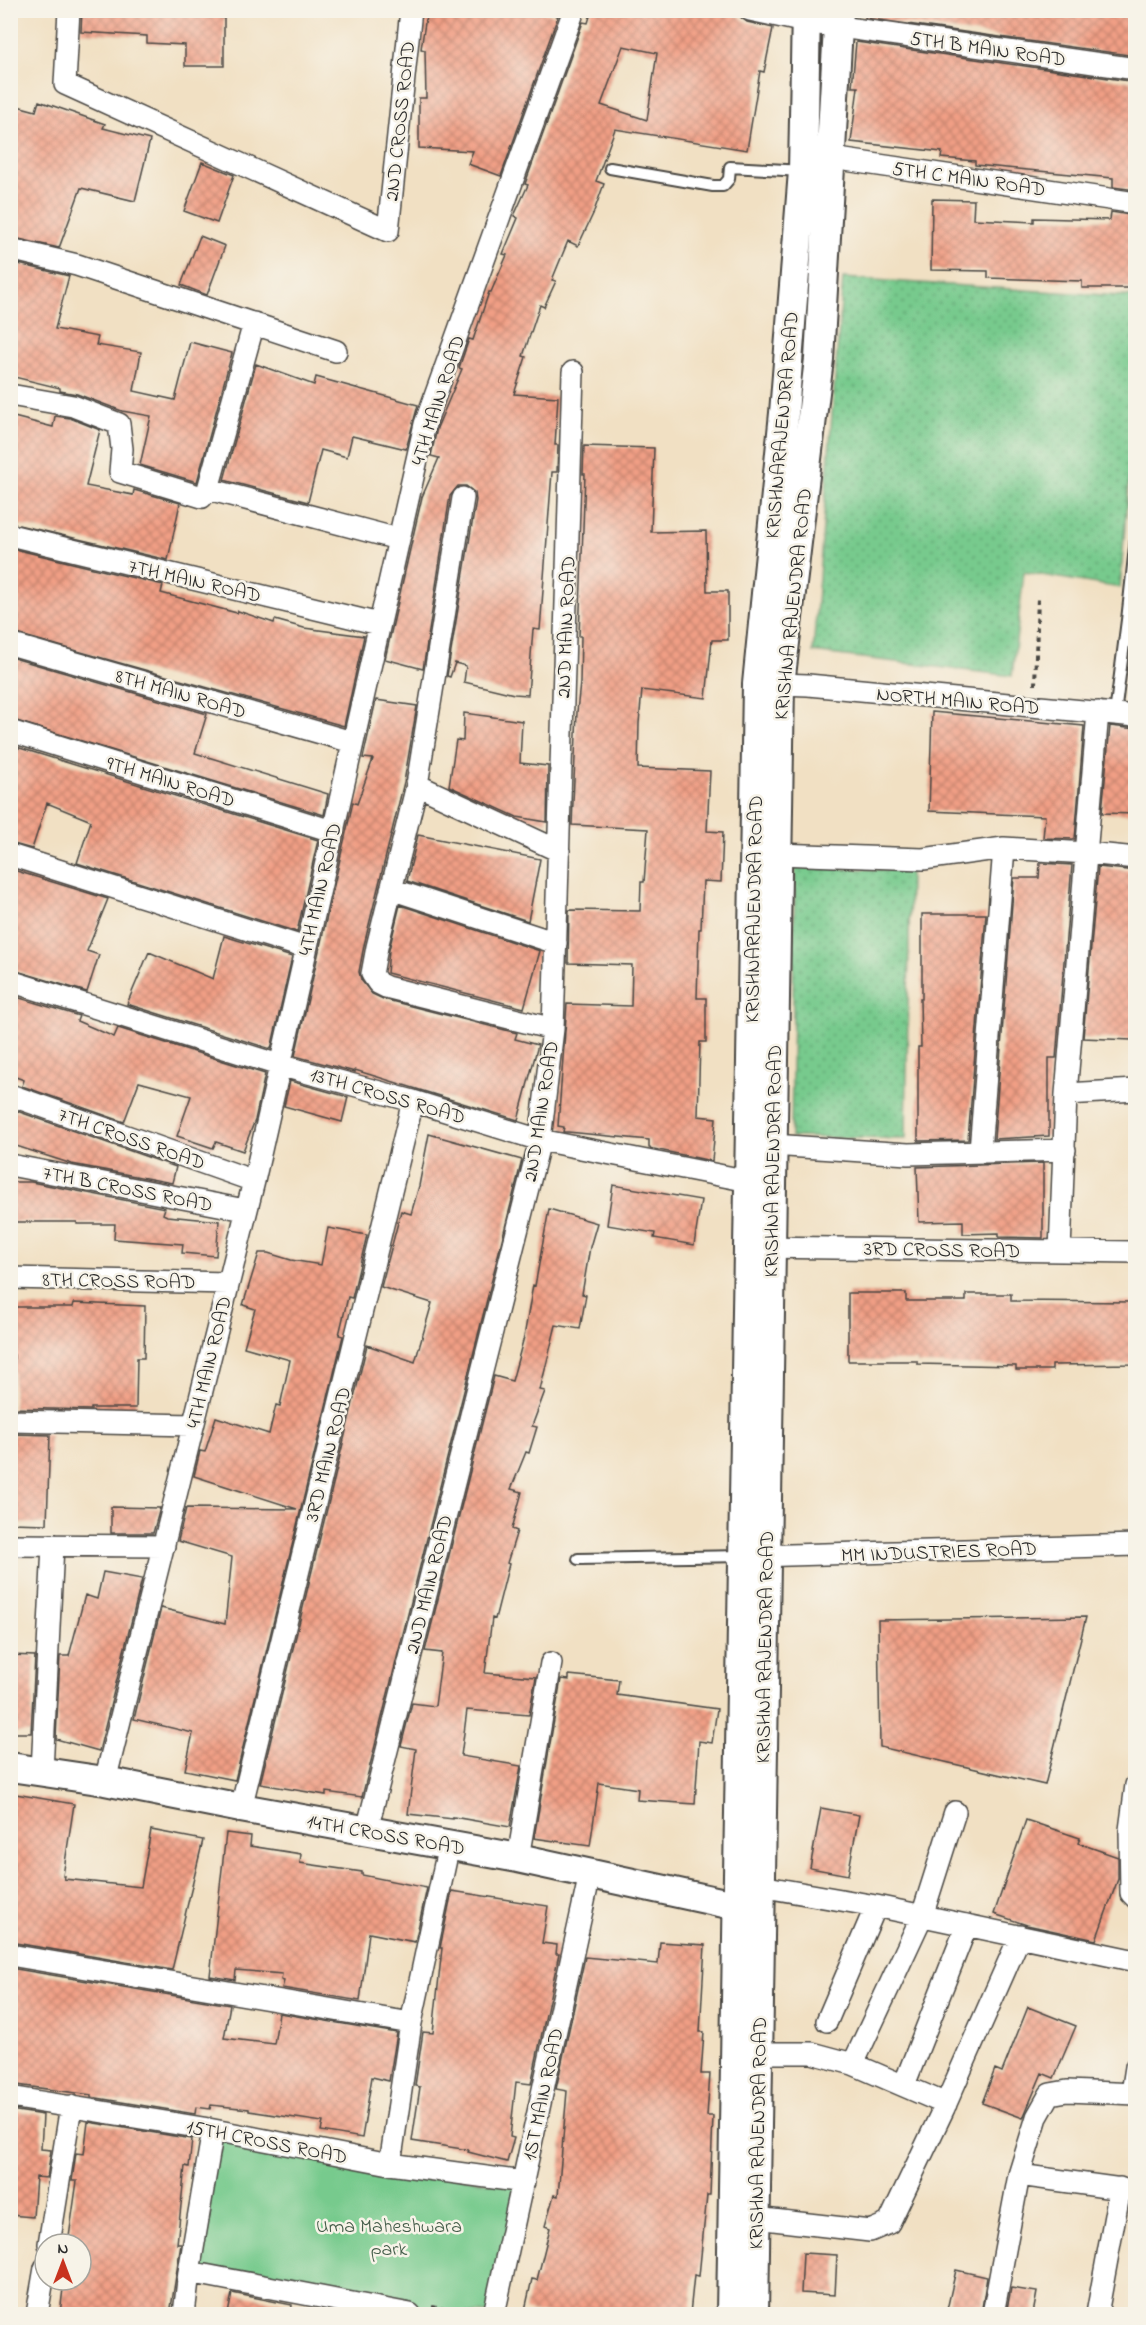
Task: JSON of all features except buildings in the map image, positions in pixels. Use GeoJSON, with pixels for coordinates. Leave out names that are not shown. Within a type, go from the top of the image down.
{"type":"FeatureCollection","features":[{"type":"Feature","properties":{"kind":"main road","name":"KRISHNARAJENDRA ROAD"},"geometry":{"type":"LineString","coordinates":[[731,2314],[749,1895],[760,1181],[757,684],[784,413],[803,163],[805,16]]}},
{"type":"Feature","properties":{"kind":"main road","name":"KRISHNA RAJENDRA ROAD"},"geometry":{"type":"LineString","coordinates":[[760,1181],[772,1145],[780,684],[819,359],[839,18]]}},
{"type":"Feature","properties":{"kind":"main road","name":"14TH CROSS ROAD"},"geometry":{"type":"LineString","coordinates":[[10,1767],[105,1781],[518,1858],[590,1874],[749,1895]]}},
{"type":"Feature","properties":{"kind":"main road","name":"KRISHNA RAJENDRA ROAD"},"geometry":{"type":"LineString","coordinates":[[749,1895],[758,2053],[754,2314]]}},
{"type":"Feature","properties":{"kind":"street","name":"2ND CROSS ROAD"},"geometry":{"type":"LineString","coordinates":[[69,10],[65,84],[388,231],[411,10]]}},
{"type":"Feature","properties":{"kind":"street","name":"4TH MAIN ROAD"},"geometry":{"type":"LineString","coordinates":[[105,1781],[254,1180],[425,424],[574,10]]}},
{"type":"Feature","properties":{"kind":"street","name":"5TH B MAIN ROAD"},"geometry":{"type":"LineString","coordinates":[[750,10],[839,18],[1136,69]]}},
{"type":"Feature","properties":{"kind":"street","name":"5TH C MAIN ROAD"},"geometry":{"type":"LineString","coordinates":[[803,163],[831,158],[1136,203]]}},
{"type":"Feature","properties":{"kind":"street"},"geometry":{"type":"LineString","coordinates":[[10,249],[77,265],[336,351]]}},
{"type":"Feature","properties":{"kind":"street"},"geometry":{"type":"LineString","coordinates":[[10,395],[73,406],[119,424],[122,449],[120,472],[202,496],[208,489],[254,323]]}},
{"type":"Feature","properties":{"kind":"street","name":"2ND MAIN ROAD"},"geometry":{"type":"LineString","coordinates":[[367,1830],[540,1140],[554,1029],[573,372]]}},
{"type":"Feature","properties":{"kind":"street"},"geometry":{"type":"LineString","coordinates":[[208,489],[398,539]]}},
{"type":"Feature","properties":{"kind":"street"},"geometry":{"type":"LineString","coordinates":[[463,498],[417,785],[372,974],[378,983],[554,1029]]}},
{"type":"Feature","properties":{"kind":"street","name":"7TH MAIN ROAD"},"geometry":{"type":"LineString","coordinates":[[10,535],[379,624]]}},
{"type":"Feature","properties":{"kind":"street","name":"8TH MAIN ROAD"},"geometry":{"type":"LineString","coordinates":[[10,644],[352,742]]}},
{"type":"Feature","properties":{"kind":"street","name":"NORTH MAIN ROAD"},"geometry":{"type":"LineString","coordinates":[[780,684],[1116,714]]}},
{"type":"Feature","properties":{"kind":"street"},"geometry":{"type":"LineString","coordinates":[[1060,1251],[1066,1094],[1087,853],[1116,714]]}},
{"type":"Feature","properties":{"kind":"street","name":"9TH MAIN ROAD"},"geometry":{"type":"LineString","coordinates":[[10,731],[332,831]]}},
{"type":"Feature","properties":{"kind":"street"},"geometry":{"type":"LineString","coordinates":[[417,785],[559,851]]}},
{"type":"Feature","properties":{"kind":"street"},"geometry":{"type":"LineString","coordinates":[[777,854],[923,859],[1004,848],[1136,858]]}},
{"type":"Feature","properties":{"kind":"street"},"geometry":{"type":"LineString","coordinates":[[980,1151],[1004,848]]}},
{"type":"Feature","properties":{"kind":"street"},"geometry":{"type":"LineString","coordinates":[[10,855],[306,948]]}},
{"type":"Feature","properties":{"kind":"street"},"geometry":{"type":"LineString","coordinates":[[392,890],[556,943]]}},
{"type":"Feature","properties":{"kind":"street","name":"13TH CROSS ROAD"},"geometry":{"type":"LineString","coordinates":[[10,981],[279,1065],[413,1101],[540,1140],[760,1181]]}},
{"type":"Feature","properties":{"kind":"street"},"geometry":{"type":"LineString","coordinates":[[1066,1094],[1136,1090]]}},
{"type":"Feature","properties":{"kind":"street","name":"7TH CROSS ROAD"},"geometry":{"type":"LineString","coordinates":[[10,1095],[254,1180]]}},
{"type":"Feature","properties":{"kind":"street","name":"3RD MAIN ROAD"},"geometry":{"type":"LineString","coordinates":[[241,1808],[413,1101]]}},
{"type":"Feature","properties":{"kind":"street"},"geometry":{"type":"LineString","coordinates":[[772,1145],[908,1154],[1065,1150]]}},
{"type":"Feature","properties":{"kind":"street","name":"7TH B CROSS ROAD"},"geometry":{"type":"LineString","coordinates":[[10,1166],[245,1210]]}},
{"type":"Feature","properties":{"kind":"street","name":"3RD CROSS ROAD"},"geometry":{"type":"LineString","coordinates":[[759,1247],[1136,1252]]}},
{"type":"Feature","properties":{"kind":"street","name":"8TH CROSS ROAD"},"geometry":{"type":"LineString","coordinates":[[10,1278],[228,1283]]}},
{"type":"Feature","properties":{"kind":"street"},"geometry":{"type":"LineString","coordinates":[[10,1421],[193,1425]]}},
{"type":"Feature","properties":{"kind":"street"},"geometry":{"type":"LineString","coordinates":[[10,1545],[164,1546]]}},
{"type":"Feature","properties":{"kind":"street"},"geometry":{"type":"LineString","coordinates":[[42,1771],[53,1545]]}},
{"type":"Feature","properties":{"kind":"street","name":"MM INDUSTRIES ROAD"},"geometry":{"type":"LineString","coordinates":[[754,1556],[1136,1545]]}},
{"type":"Feature","properties":{"kind":"street"},"geometry":{"type":"LineString","coordinates":[[518,1858],[551,1663]]}},
{"type":"Feature","properties":{"kind":"street"},"geometry":{"type":"LineString","coordinates":[[1136,1785],[1130,1830],[1131,1893],[1136,1898]]}},
{"type":"Feature","properties":{"kind":"street"},"geometry":{"type":"LineString","coordinates":[[853,2064],[922,1916],[955,1812]]}},
{"type":"Feature","properties":{"kind":"street"},"geometry":{"type":"LineString","coordinates":[[390,2164],[411,2024],[449,1845]]}},
{"type":"Feature","properties":{"kind":"street","name":"1ST MAIN ROAD"},"geometry":{"type":"LineString","coordinates":[[494,2314],[590,1874]]}},
{"type":"Feature","properties":{"kind":"street"},"geometry":{"type":"LineString","coordinates":[[749,1895],[876,1906],[1136,1961]]}},
{"type":"Feature","properties":{"kind":"street"},"geometry":{"type":"LineString","coordinates":[[827,2020],[876,1906]]}},
{"type":"Feature","properties":{"kind":"street"},"geometry":{"type":"LineString","coordinates":[[904,2085],[967,1925]]}},
{"type":"Feature","properties":{"kind":"street"},"geometry":{"type":"LineString","coordinates":[[755,2218],[870,2230],[889,2223],[946,2104],[1020,1936]]}},
{"type":"Feature","properties":{"kind":"street"},"geometry":{"type":"LineString","coordinates":[[10,1954],[411,2024]]}},
{"type":"Feature","properties":{"kind":"street"},"geometry":{"type":"LineString","coordinates":[[758,2053],[812,2053],[853,2064],[946,2104]]}},
{"type":"Feature","properties":{"kind":"street"},"geometry":{"type":"LineString","coordinates":[[993,2314],[1019,2175],[1037,2117],[1050,2094],[1067,2091],[1134,2093],[1136,2067]]}},
{"type":"Feature","properties":{"kind":"street","name":"15TH CROSS ROAD"},"geometry":{"type":"LineString","coordinates":[[10,2097],[213,2130],[390,2164],[524,2182]]}},
{"type":"Feature","properties":{"kind":"street"},"geometry":{"type":"LineString","coordinates":[[51,2232],[72,2106]]}},
{"type":"Feature","properties":{"kind":"street"},"geometry":{"type":"LineString","coordinates":[[184,2314],[213,2130]]}},
{"type":"Feature","properties":{"kind":"street"},"geometry":{"type":"LineString","coordinates":[[1019,2175],[1128,2189],[1097,2314]]}},
{"type":"Feature","properties":{"kind":"street"},"geometry":{"type":"LineString","coordinates":[[189,2272],[417,2310]]}},
{"type":"Feature","properties":{"kind":"street"},"geometry":{"type":"LineString","coordinates":[[37,2314],[41,2292]]}},
{"type":"Feature","properties":{"kind":"lane"},"geometry":{"type":"LineString","coordinates":[[610,168],[723,186],[729,179],[730,167],[803,163]]}},
{"type":"Feature","properties":{"kind":"lane"},"geometry":{"type":"LineString","coordinates":[[1116,714],[1131,620],[1136,538]]}},
{"type":"Feature","properties":{"kind":"lane"},"geometry":{"type":"LineString","coordinates":[[578,1559],[754,1556]]}},
{"type":"Feature","properties":{"kind":"path"},"geometry":{"type":"LineString","coordinates":[[1034,706],[1038,597]]}},
{"type":"Feature","properties":{"kind":"path"},"geometry":{"type":"LineString","coordinates":[[417,2310],[471,2314]]}},
{"type":"Feature","properties":{"kind":"green space"},"geometry":{"type":"Polygon","coordinates":[[[843,278],[1135,297],[1135,399],[1120,588],[1024,572],[1012,676],[813,652],[843,278]]]}},
{"type":"Feature","properties":{"kind":"green space"},"geometry":{"type":"Polygon","coordinates":[[[795,868],[910,870],[906,1139],[791,1137],[795,868]]]}},
{"type":"Feature","properties":{"kind":"green space","name":"Uma Maheshwara park"},"geometry":{"type":"Polygon","coordinates":[[[213,2130],[523,2189],[494,2314],[410,2314],[189,2272],[213,2130]]]}}]}
